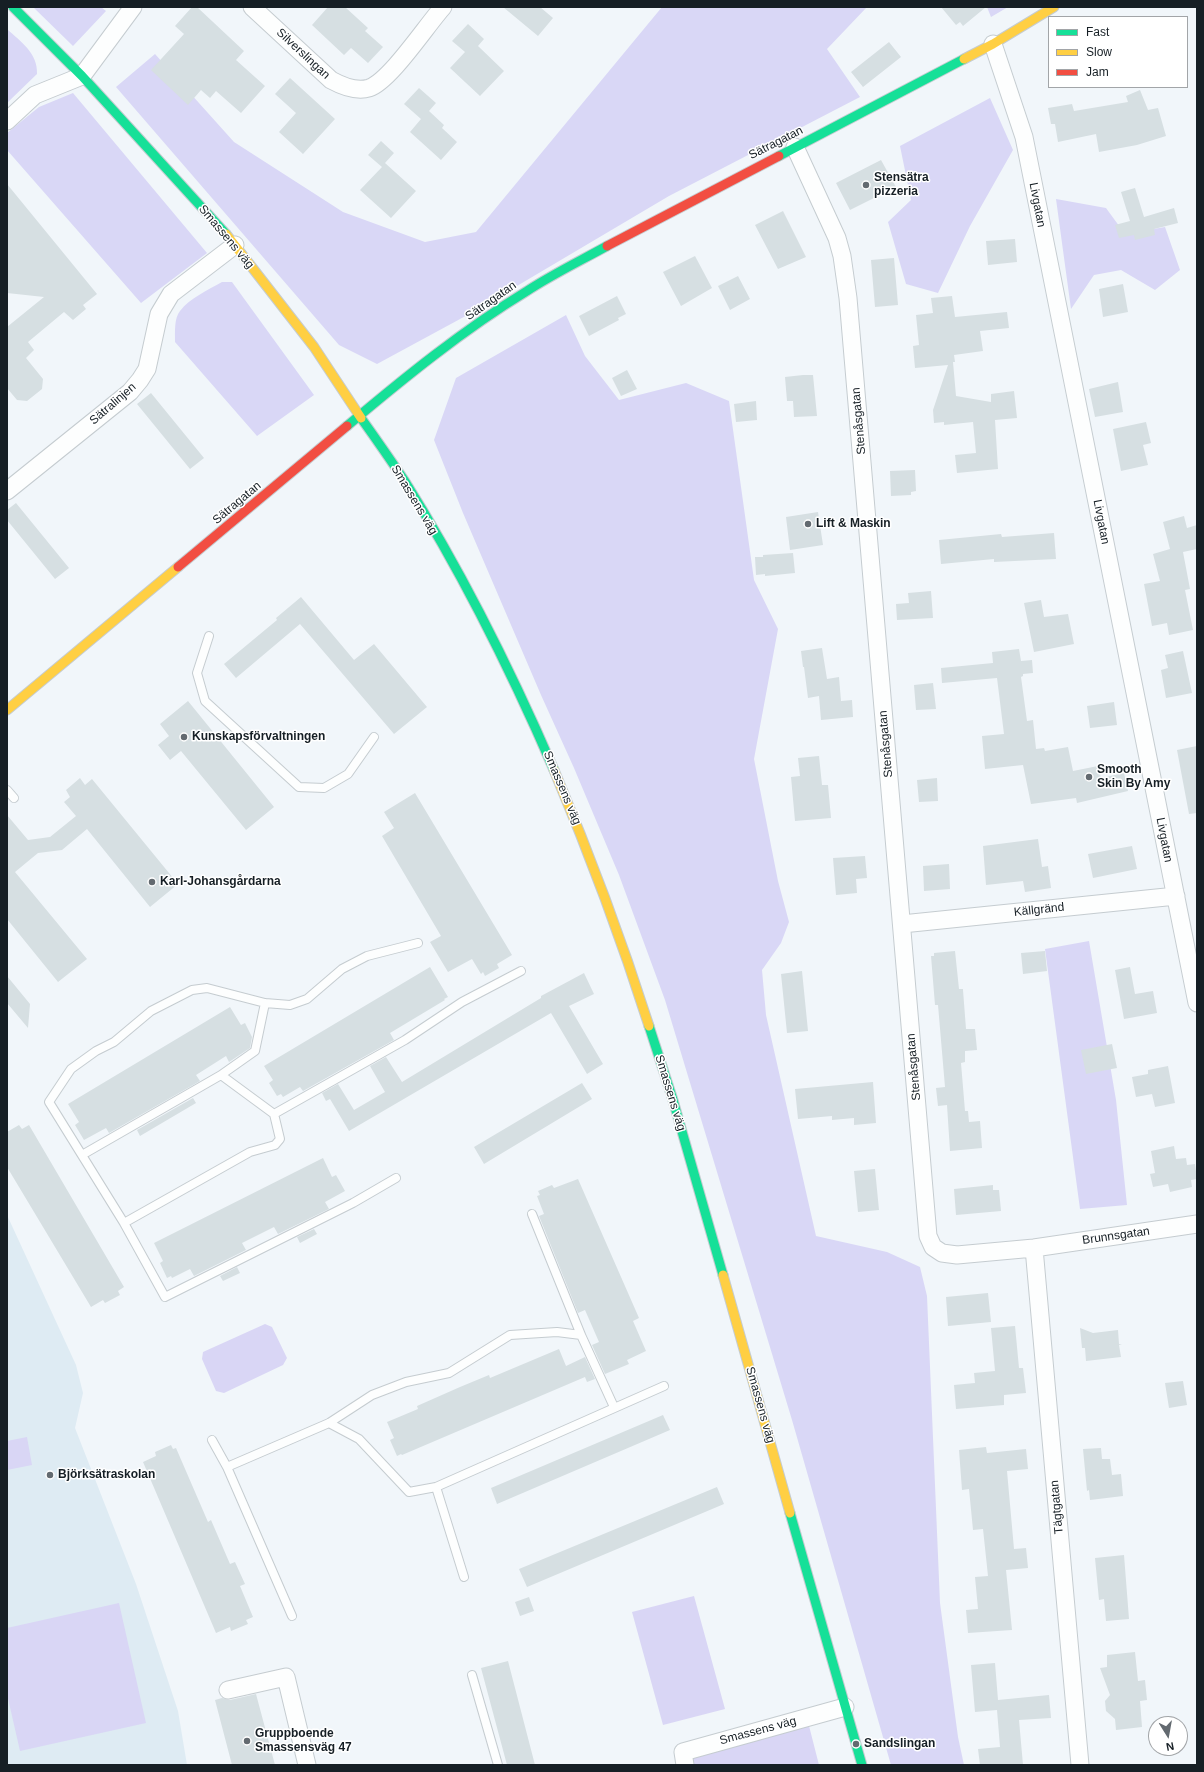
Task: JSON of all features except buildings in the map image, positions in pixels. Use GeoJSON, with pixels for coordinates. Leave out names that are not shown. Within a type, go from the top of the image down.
{"type":"FeatureCollection","features":[{"type":"Feature","properties":{"kind":"street","name":"Smassens väg"},"geometry":{"type":"LineString","coordinates":[[13,7],[82,76],[235,245],[314,347],[361,416],[426,518],[492,638],[546,752],[584,840],[620,936],[673,1100],[862,1765]]}},
{"type":"Feature","properties":{"kind":"street"},"geometry":{"type":"LineString","coordinates":[[7,121],[35,95],[82,76],[133,7]]}},
{"type":"Feature","properties":{"kind":"street","name":"Silverslingan"},"geometry":{"type":"LineString","coordinates":[[252,7],[331,80],[342,86],[368,88],[379,83],[390,72],[443,7]]}},
{"type":"Feature","properties":{"kind":"street","name":"Sätragatan"},"geometry":{"type":"LineString","coordinates":[[7,710],[361,416],[402,379],[497,310],[528,290],[635,230],[993,44],[1054,7]]}},
{"type":"Feature","properties":{"kind":"street","name":"Livgatan"},"geometry":{"type":"LineString","coordinates":[[993,44],[1024,137],[1176,896],[1193,956],[1197,1003]]}},
{"type":"Feature","properties":{"kind":"street","name":"Stenåsgatan"},"geometry":{"type":"LineString","coordinates":[[795,147],[837,238],[842,256],[848,298],[928,1236],[933,1247],[942,1253],[957,1255],[1034,1248]]}},
{"type":"Feature","properties":{"kind":"street","name":"Sätralinjen"},"geometry":{"type":"LineString","coordinates":[[7,491],[120,400],[140,380],[147,369],[156,322],[163,304],[171,294],[235,245]]}},
{"type":"Feature","properties":{"kind":"street","name":"Källgränd"},"geometry":{"type":"LineString","coordinates":[[902,924],[1176,896]]}},
{"type":"Feature","properties":{"kind":"street","name":"Brunnsgatan"},"geometry":{"type":"LineString","coordinates":[[1034,1248],[1197,1224]]}},
{"type":"Feature","properties":{"kind":"street","name":"Tägtgatan"},"geometry":{"type":"LineString","coordinates":[[1034,1248],[1080,1765]]}},
{"type":"Feature","properties":{"kind":"street"},"geometry":{"type":"LineString","coordinates":[[228,1690],[286,1677],[307,1765]]}},
{"type":"Feature","properties":{"kind":"street","name":"Smassens väg"},"geometry":{"type":"LineString","coordinates":[[685,1765],[683,1752],[845,1707]]}},
{"type":"Feature","properties":{"kind":"lane"},"geometry":{"type":"LineString","coordinates":[[209,636],[197,673],[205,701],[299,787],[324,788],[348,774],[374,737]]}},
{"type":"Feature","properties":{"kind":"lane"},"geometry":{"type":"LineString","coordinates":[[7,790],[14,798]]}},
{"type":"Feature","properties":{"kind":"lane"},"geometry":{"type":"LineString","coordinates":[[396,1178],[352,1203],[165,1297],[124,1223],[49,1102],[71,1069],[96,1051],[114,1042],[150,1011],[192,990],[207,988],[265,1003],[290,1004],[307,999],[342,969],[367,956],[418,943]]}},
{"type":"Feature","properties":{"kind":"lane"},"geometry":{"type":"LineString","coordinates":[[274,1114],[405,1040],[462,1002],[521,971]]}},
{"type":"Feature","properties":{"kind":"lane"},"geometry":{"type":"LineString","coordinates":[[82,1154],[221,1075],[255,1051],[265,1003]]}},
{"type":"Feature","properties":{"kind":"lane"},"geometry":{"type":"LineString","coordinates":[[124,1223],[250,1152],[275,1145],[280,1139],[274,1114],[221,1075]]}},
{"type":"Feature","properties":{"kind":"lane"},"geometry":{"type":"LineString","coordinates":[[532,1214],[581,1335],[614,1407]]}},
{"type":"Feature","properties":{"kind":"lane"},"geometry":{"type":"LineString","coordinates":[[227,1467],[329,1423],[372,1395],[406,1382],[449,1374],[510,1335],[556,1332],[581,1335]]}},
{"type":"Feature","properties":{"kind":"lane"},"geometry":{"type":"LineString","coordinates":[[329,1423],[359,1439],[409,1492],[436,1487],[664,1386]]}},
{"type":"Feature","properties":{"kind":"lane"},"geometry":{"type":"LineString","coordinates":[[212,1440],[227,1467],[292,1616]]}},
{"type":"Feature","properties":{"kind":"lane"},"geometry":{"type":"LineString","coordinates":[[436,1487],[464,1576]]}},
{"type":"Feature","properties":{"kind":"lane"},"geometry":{"type":"LineString","coordinates":[[472,1675],[498,1765]]}},
{"type":"Feature","properties":{"kind":"shaded area"},"geometry":{"type":"Polygon","coordinates":[[[33,7],[101,7],[106,11],[73,46],[33,7]]]}},
{"type":"Feature","properties":{"kind":"shaded area"},"geometry":{"type":"Polygon","coordinates":[[[662,7],[867,7],[827,49],[860,97],[669,196],[473,312],[377,364],[339,345],[116,87],[155,54],[234,142],[343,212],[425,242],[476,232],[662,7]]]}},
{"type":"Feature","properties":{"kind":"shaded area"},"geometry":{"type":"Polygon","coordinates":[[[987,7],[1008,7],[991,17],[987,7]]]}},
{"type":"Feature","properties":{"kind":"shaded area"},"geometry":{"type":"Polygon","coordinates":[[[7,29],[28,48],[32,54],[37,67],[37,74],[7,103],[7,29]]]}},
{"type":"Feature","properties":{"kind":"shaded area"},"geometry":{"type":"Polygon","coordinates":[[[73,93],[207,253],[141,303],[7,150],[7,133],[39,107],[73,93]]]}},
{"type":"Feature","properties":{"kind":"shaded area"},"geometry":{"type":"Polygon","coordinates":[[[990,98],[1013,150],[970,226],[938,293],[906,284],[888,222],[911,200],[900,146],[990,98]]]}},
{"type":"Feature","properties":{"kind":"shaded area"},"geometry":{"type":"Polygon","coordinates":[[[1056,199],[1106,208],[1125,234],[1165,227],[1180,270],[1155,290],[1121,270],[1094,275],[1071,309],[1056,199]]]}},
{"type":"Feature","properties":{"kind":"shaded area"},"geometry":{"type":"Polygon","coordinates":[[[222,282],[232,282],[314,395],[257,436],[175,342],[176,321],[180,311],[194,298],[222,282]]]}},
{"type":"Feature","properties":{"kind":"shaded area"},"geometry":{"type":"Polygon","coordinates":[[[566,315],[585,356],[619,400],[686,383],[729,401],[754,580],[778,629],[754,759],[778,881],[789,922],[781,943],[762,970],[766,1015],[816,1236],[887,1252],[920,1267],[927,1296],[940,1603],[958,1737],[964,1765],[891,1765],[792,1420],[665,1000],[619,875],[463,513],[434,440],[456,378],[566,315]]]}},
{"type":"Feature","properties":{"kind":"shaded area"},"geometry":{"type":"Polygon","coordinates":[[[1089,941],[1116,1100],[1127,1205],[1080,1209],[1045,949],[1089,941]]]}},
{"type":"Feature","properties":{"kind":"shaded area","name":"Björksätraskolan"},"geometry":{"type":"Polygon","coordinates":[[[7,1215],[76,1365],[83,1393],[75,1428],[136,1584],[178,1711],[187,1765],[7,1765],[7,1215]]]}},
{"type":"Feature","properties":{"kind":"shaded area"},"geometry":{"type":"Polygon","coordinates":[[[265,1324],[272,1327],[287,1358],[283,1365],[224,1393],[216,1391],[202,1359],[203,1352],[265,1324]]]}},
{"type":"Feature","properties":{"kind":"shaded area"},"geometry":{"type":"Polygon","coordinates":[[[27,1437],[32,1465],[7,1470],[7,1441],[27,1437]]]}},
{"type":"Feature","properties":{"kind":"shaded area"},"geometry":{"type":"Polygon","coordinates":[[[694,1596],[725,1709],[663,1725],[632,1612],[694,1596]]]}},
{"type":"Feature","properties":{"kind":"shaded area"},"geometry":{"type":"Polygon","coordinates":[[[119,1603],[146,1723],[20,1751],[7,1694],[7,1628],[119,1603]]]}},
{"type":"Feature","properties":{"kind":"shaded area"},"geometry":{"type":"Polygon","coordinates":[[[807,1718],[819,1765],[685,1765],[683,1752],[807,1718]]]}},
{"type":"Feature","properties":{"kind":"traffic: fast"},"geometry":{"type":"LineString","coordinates":[[13,7],[82,76],[226,234]]}},
{"type":"Feature","properties":{"kind":"traffic: fast"},"geometry":{"type":"LineString","coordinates":[[779,156],[964,59]]}},
{"type":"Feature","properties":{"kind":"traffic: fast"},"geometry":{"type":"LineString","coordinates":[[347,426],[412,372],[503,306],[547,279],[607,246]]}},
{"type":"Feature","properties":{"kind":"traffic: fast"},"geometry":{"type":"LineString","coordinates":[[361,418],[404,480],[466,586],[521,696],[554,770]]}},
{"type":"Feature","properties":{"kind":"traffic: fast"},"geometry":{"type":"LineString","coordinates":[[649,1026],[673,1100],[723,1275]]}},
{"type":"Feature","properties":{"kind":"traffic: fast"},"geometry":{"type":"LineString","coordinates":[[790,1513],[862,1765]]}},
{"type":"Feature","properties":{"kind":"traffic: slow"},"geometry":{"type":"LineString","coordinates":[[964,59],[993,44],[1054,7]]}},
{"type":"Feature","properties":{"kind":"traffic: slow"},"geometry":{"type":"LineString","coordinates":[[226,234],[314,347],[361,418]]}},
{"type":"Feature","properties":{"kind":"traffic: slow"},"geometry":{"type":"LineString","coordinates":[[7,710],[178,567]]}},
{"type":"Feature","properties":{"kind":"traffic: slow"},"geometry":{"type":"LineString","coordinates":[[554,770],[604,897],[649,1026]]}},
{"type":"Feature","properties":{"kind":"traffic: slow"},"geometry":{"type":"LineString","coordinates":[[723,1275],[790,1513]]}},
{"type":"Feature","properties":{"kind":"traffic: jam"},"geometry":{"type":"LineString","coordinates":[[607,246],[779,156]]}},
{"type":"Feature","properties":{"kind":"traffic: jam"},"geometry":{"type":"LineString","coordinates":[[178,567],[347,426]]}},
{"type":"Feature","properties":{"kind":"place","name":"Stensätra pizzeria"},"geometry":{"type":"Point","coordinates":[866,185]}},
{"type":"Feature","properties":{"kind":"place","name":"Lift & Maskin"},"geometry":{"type":"Point","coordinates":[808,524]}},
{"type":"Feature","properties":{"kind":"place","name":"Kunskapsförvaltningen"},"geometry":{"type":"Point","coordinates":[184,737]}},
{"type":"Feature","properties":{"kind":"place","name":"Smooth Skin By Amy"},"geometry":{"type":"Point","coordinates":[1089,777]}},
{"type":"Feature","properties":{"kind":"place","name":"Karl-Johansgårdarna"},"geometry":{"type":"Point","coordinates":[152,882]}},
{"type":"Feature","properties":{"kind":"place","name":"Björksätraskolan"},"geometry":{"type":"Point","coordinates":[50,1475]}},
{"type":"Feature","properties":{"kind":"place","name":"Gruppboende Smassensväg 47"},"geometry":{"type":"Point","coordinates":[247,1741]}},
{"type":"Feature","properties":{"kind":"place","name":"Sandslingan"},"geometry":{"type":"Point","coordinates":[856,1744]}}]}
